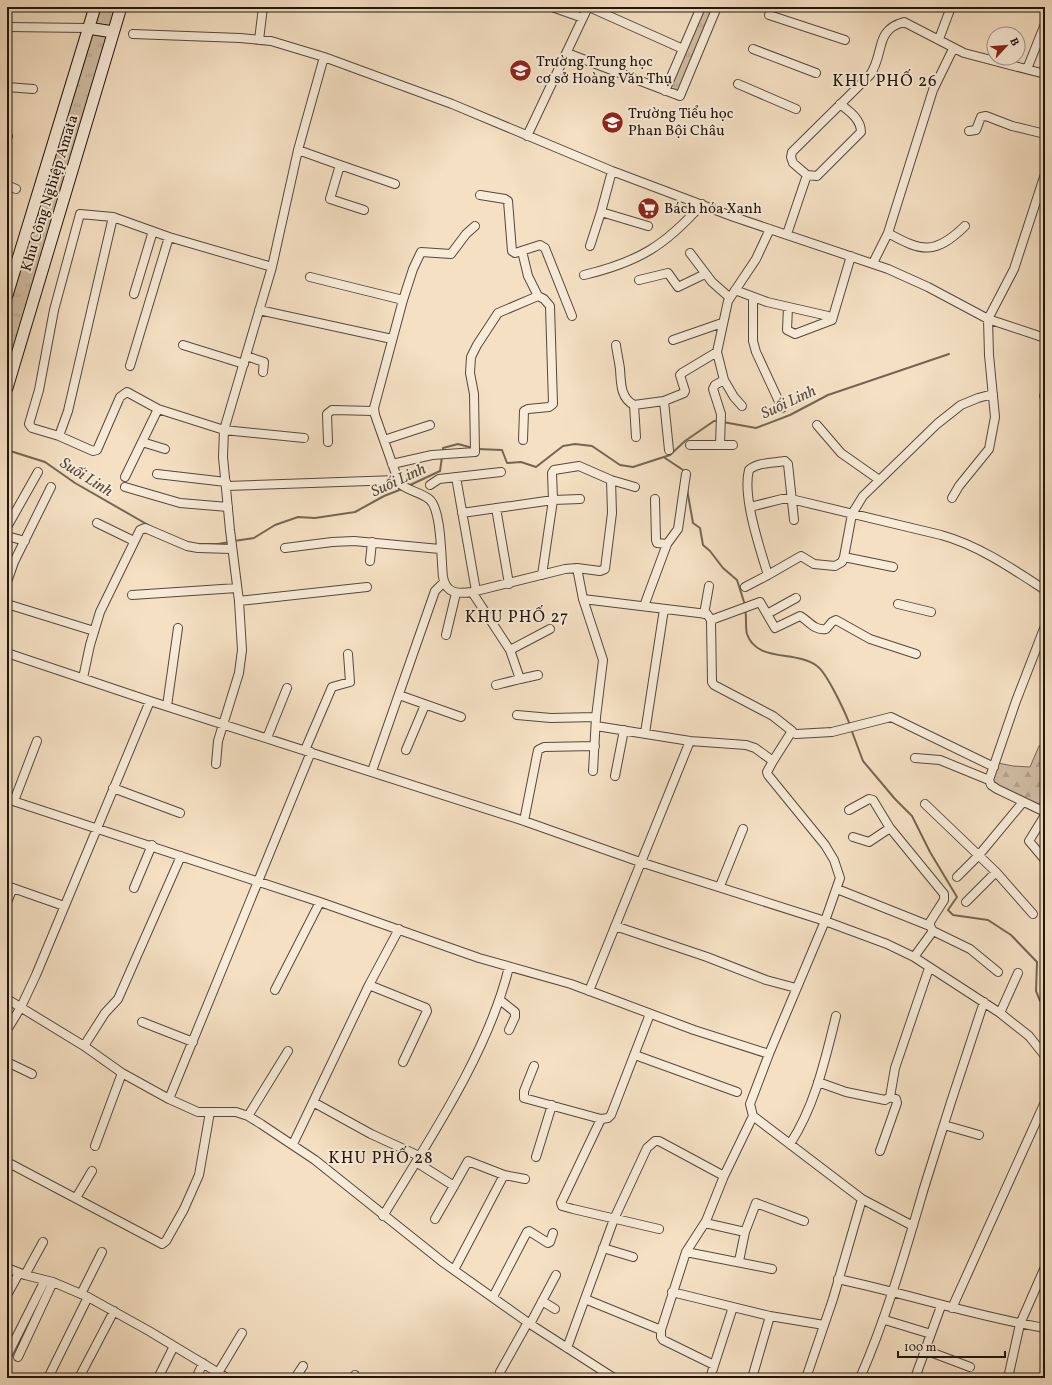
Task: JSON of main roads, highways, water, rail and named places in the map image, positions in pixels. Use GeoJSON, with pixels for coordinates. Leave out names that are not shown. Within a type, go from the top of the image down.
{"type":"FeatureCollection","features":[{"type":"Feature","properties":{"kind":"waterway","name":"Suối Linh"},"geometry":{"type":"LineString","coordinates":[[723,422],[756,428],[790,415],[828,395],[949,354]]}},
{"type":"Feature","properties":{"kind":"waterway","name":"Suối Linh"},"geometry":{"type":"LineString","coordinates":[[477,449],[502,450],[507,463],[521,462],[536,467],[563,446],[575,444],[592,446],[620,465],[633,467],[670,455],[685,441],[714,421],[719,421]]}},
{"type":"Feature","properties":{"kind":"waterway","name":"Suối Linh"},"geometry":{"type":"LineString","coordinates":[[443,453],[443,448],[458,444],[473,448]]}},
{"type":"Feature","properties":{"kind":"waterway","name":"Suối Linh"},"geometry":{"type":"LineString","coordinates":[[7,450],[45,462],[75,483],[150,526]]}},
{"type":"Feature","properties":{"kind":"waterway","name":"Suối Linh"},"geometry":{"type":"LineString","coordinates":[[408,486],[440,471],[442,457]]}},
{"type":"Feature","properties":{"kind":"waterway"},"geometry":{"type":"LineString","coordinates":[[665,458],[686,472]]}},
{"type":"Feature","properties":{"kind":"waterway","name":"Suối Linh"},"geometry":{"type":"LineString","coordinates":[[234,541],[254,538],[275,525],[298,517],[315,518],[355,512],[384,496],[402,489]]}},
{"type":"Feature","properties":{"kind":"waterway"},"geometry":{"type":"LineString","coordinates":[[687,489],[693,523],[700,528],[703,545],[710,551],[723,568],[737,580],[745,605]]}},
{"type":"Feature","properties":{"kind":"waterway","name":"Suối Linh"},"geometry":{"type":"LineString","coordinates":[[194,544],[218,544],[230,542]]}},
{"type":"Feature","properties":{"kind":"waterway"},"geometry":{"type":"LineString","coordinates":[[745,609],[747,634],[752,643],[759,649],[768,653],[799,658],[817,666],[831,684],[850,725]]}},
{"type":"Feature","properties":{"kind":"waterway"},"geometry":{"type":"LineString","coordinates":[[851,729],[863,761],[895,799],[912,816],[930,852],[957,897],[948,910],[953,915],[988,920],[1011,935],[1037,962],[1036,991],[1040,1001],[1045,1003]]}},
{"type":"Feature","properties":{"kind":"place","name":"Trường Trung học cơ sở Hoàng Văn Thụ"},"geometry":{"type":"Point","coordinates":[521,70]}},
{"type":"Feature","properties":{"kind":"place","name":"Trường Tiểu học Phan Bội Châu"},"geometry":{"type":"Point","coordinates":[613,122]}},
{"type":"Feature","properties":{"kind":"place","name":"Bách hóa Xanh"},"geometry":{"type":"Point","coordinates":[648,208]}},
{"type":"Feature","properties":{"kind":"district","name":"KHU PHỐ 26"},"geometry":{"type":"Point","coordinates":[885,80]}},
{"type":"Feature","properties":{"kind":"district","name":"KHU PHỐ 27"},"geometry":{"type":"Point","coordinates":[517,616]}},
{"type":"Feature","properties":{"kind":"district","name":"KHU PHỐ 28"},"geometry":{"type":"Point","coordinates":[381,1157]}}]}
